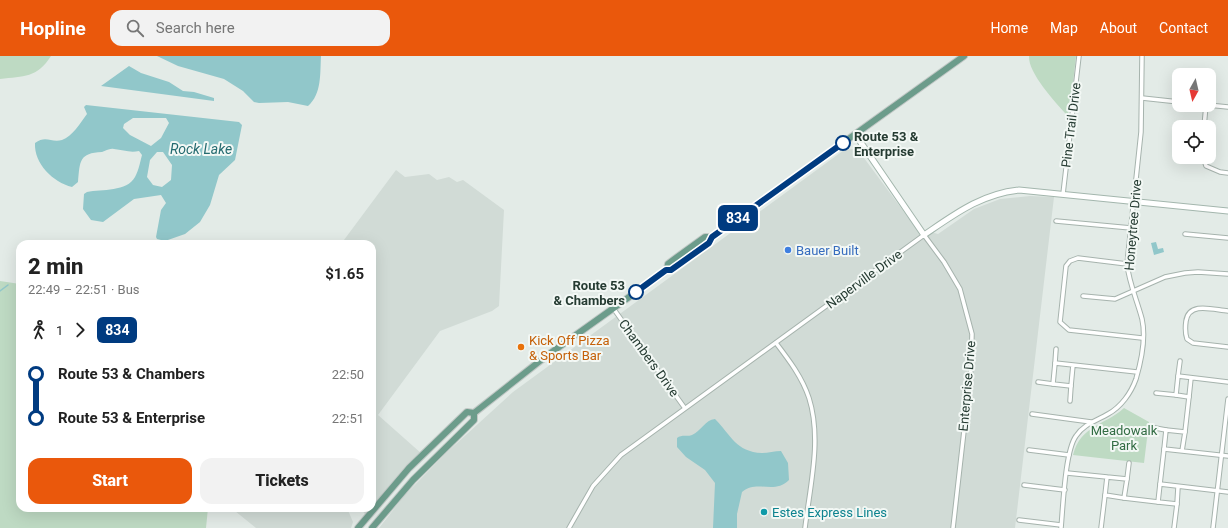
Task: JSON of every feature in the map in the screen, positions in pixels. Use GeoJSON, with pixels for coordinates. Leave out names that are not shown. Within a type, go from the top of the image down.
{"type":"FeatureCollection","features":[{"type":"Feature","properties":{"kind":"main road"},"geometry":{"type":"LineString","coordinates":[[376,507],[433,444],[467,412],[474,413],[522,374],[666,270],[671,270],[709,243],[712,237],[964,56]]}},
{"type":"Feature","properties":{"kind":"main road"},"geometry":{"type":"LineString","coordinates":[[366,519],[371,528],[413,480],[474,420],[474,413]]}},
{"type":"Feature","properties":{"kind":"main road"},"geometry":{"type":"LineString","coordinates":[[360,527],[372,512]]}},
{"type":"Feature","properties":{"kind":"street","name":"Pine Trail Drive"},"geometry":{"type":"LineString","coordinates":[[1063,194],[1079,56]]}},
{"type":"Feature","properties":{"kind":"street","name":"Honeytree Drive"},"geometry":{"type":"LineString","coordinates":[[1061,526],[1069,455],[1076,435],[1091,422],[1109,414],[1122,403],[1132,389],[1137,372],[1142,338],[1142,320],[1128,276],[1127,264],[1141,132],[1142,56]]}},
{"type":"Feature","properties":{"kind":"street"},"geometry":{"type":"LineString","coordinates":[[1142,98],[1172,101]]}},
{"type":"Feature","properties":{"kind":"street"},"geometry":{"type":"LineString","coordinates":[[1216,106],[1228,107]]}},
{"type":"Feature","properties":{"kind":"street","name":"Enterprise Drive"},"geometry":{"type":"LineString","coordinates":[[855,134],[944,262],[957,284],[966,307],[972,334],[971,369],[953,528]]}},
{"type":"Feature","properties":{"kind":"street"},"geometry":{"type":"LineString","coordinates":[[1205,164],[1206,166],[1220,172],[1228,173]]}},
{"type":"Feature","properties":{"kind":"street","name":"Naperville Drive"},"geometry":{"type":"LineString","coordinates":[[570,528],[593,486],[621,455],[924,235],[968,206],[995,194],[1019,190],[1228,210]]}},
{"type":"Feature","properties":{"kind":"street"},"geometry":{"type":"LineString","coordinates":[[1056,221],[1131,228]]}},
{"type":"Feature","properties":{"kind":"street"},"geometry":{"type":"LineString","coordinates":[[1185,234],[1228,238]]}},
{"type":"Feature","properties":{"kind":"street"},"geometry":{"type":"LineString","coordinates":[[1127,264],[1078,258],[1068,263],[1066,266],[1060,317],[1061,325],[1069,330],[1142,338]]}},
{"type":"Feature","properties":{"kind":"street"},"geometry":{"type":"LineString","coordinates":[[1083,296],[1115,299],[1165,277],[1198,272],[1228,274]]}},
{"type":"Feature","properties":{"kind":"street","name":"Chambers Drive"},"geometry":{"type":"LineString","coordinates":[[613,308],[684,408]]}},
{"type":"Feature","properties":{"kind":"street"},"geometry":{"type":"LineString","coordinates":[[1228,311],[1195,308],[1190,310],[1186,317],[1184,332],[1187,340],[1193,343],[1228,347]]}},
{"type":"Feature","properties":{"kind":"street"},"geometry":{"type":"LineString","coordinates":[[776,343],[800,377],[809,397],[813,420],[814,448],[805,528]]}},
{"type":"Feature","properties":{"kind":"street"},"geometry":{"type":"LineString","coordinates":[[1053,384],[1056,349]]}},
{"type":"Feature","properties":{"kind":"street"},"geometry":{"type":"LineString","coordinates":[[1176,395],[1180,361]]}},
{"type":"Feature","properties":{"kind":"street"},"geometry":{"type":"LineString","coordinates":[[1055,363],[1137,372]]}},
{"type":"Feature","properties":{"kind":"street"},"geometry":{"type":"LineString","coordinates":[[1070,402],[1073,365]]}},
{"type":"Feature","properties":{"kind":"street"},"geometry":{"type":"LineString","coordinates":[[1178,376],[1228,382]]}},
{"type":"Feature","properties":{"kind":"street"},"geometry":{"type":"LineString","coordinates":[[1182,451],[1191,378]]}},
{"type":"Feature","properties":{"kind":"street"},"geometry":{"type":"LineString","coordinates":[[1038,382],[1071,386]]}},
{"type":"Feature","properties":{"kind":"street"},"geometry":{"type":"LineString","coordinates":[[1156,393],[1189,396]]}},
{"type":"Feature","properties":{"kind":"street"},"geometry":{"type":"LineString","coordinates":[[1213,528],[1228,399]]}},
{"type":"Feature","properties":{"kind":"street"},"geometry":{"type":"LineString","coordinates":[[1032,414],[1091,422]]}},
{"type":"Feature","properties":{"kind":"street"},"geometry":{"type":"LineString","coordinates":[[1150,427],[1185,432]]}},
{"type":"Feature","properties":{"kind":"street"},"geometry":{"type":"LineString","coordinates":[[1158,502],[1166,430]]}},
{"type":"Feature","properties":{"kind":"street"},"geometry":{"type":"LineString","coordinates":[[1164,449],[1228,456]]}},
{"type":"Feature","properties":{"kind":"street"},"geometry":{"type":"LineString","coordinates":[[1029,450],[1069,455]]}},
{"type":"Feature","properties":{"kind":"street"},"geometry":{"type":"LineString","coordinates":[[1124,498],[1129,463]]}},
{"type":"Feature","properties":{"kind":"street"},"geometry":{"type":"LineString","coordinates":[[1067,473],[1127,479]]}},
{"type":"Feature","properties":{"kind":"street"},"geometry":{"type":"LineString","coordinates":[[1102,528],[1107,477]]}},
{"type":"Feature","properties":{"kind":"street"},"geometry":{"type":"LineString","coordinates":[[1160,484],[1228,492]]}},
{"type":"Feature","properties":{"kind":"street"},"geometry":{"type":"LineString","coordinates":[[1024,485],[1065,490]]}},
{"type":"Feature","properties":{"kind":"street"},"geometry":{"type":"LineString","coordinates":[[1174,528],[1178,486]]}},
{"type":"Feature","properties":{"kind":"street"},"geometry":{"type":"LineString","coordinates":[[1105,496],[1177,504]]}},
{"type":"Feature","properties":{"kind":"street"},"geometry":{"type":"LineString","coordinates":[[1020,520],[1061,526]]}},
{"type":"Feature","properties":{"kind":"shaded area"},"geometry":{"type":"Polygon","coordinates":[[[853,149],[861,154],[916,228],[938,234],[974,209],[1000,199],[1030,196],[1054,197],[1015,528],[379,528],[405,495],[445,454],[513,392],[844,150],[853,149]]]}},
{"type":"Feature","properties":{"kind":"shaded area"},"geometry":{"type":"Polygon","coordinates":[[[396,170],[405,177],[429,174],[437,180],[449,177],[457,182],[463,180],[504,210],[499,306],[492,311],[440,331],[378,415],[422,454],[376,505],[376,240],[344,240],[396,170]]]}},
{"type":"Feature","properties":{"kind":"shaded area"},"geometry":{"type":"Polygon","coordinates":[[[236,512],[349,512],[353,522],[351,528],[256,528],[236,512]]]}},
{"type":"Feature","properties":{"kind":"shaded area"},"geometry":{"type":"Polygon","coordinates":[[[364,512],[370,512],[366,516],[364,512]]]}},
{"type":"Feature","properties":{"kind":"green space"},"geometry":{"type":"Polygon","coordinates":[[[0,56],[51,56],[46,63],[29,75],[0,79],[0,56]]]}},
{"type":"Feature","properties":{"kind":"green space"},"geometry":{"type":"Polygon","coordinates":[[[1029,56],[1076,56],[1070,109],[1067,115],[1037,79],[1030,63],[1029,56]]]}},
{"type":"Feature","properties":{"kind":"green space"},"geometry":{"type":"Polygon","coordinates":[[[0,281],[16,283],[16,512],[208,512],[206,528],[0,528],[0,281]]]}},
{"type":"Feature","properties":{"kind":"green space","name":"Meadowalk Park"},"geometry":{"type":"Polygon","coordinates":[[[1124,408],[1149,422],[1144,463],[1073,455],[1077,445],[1087,432],[1124,408]]]}},
{"type":"Feature","properties":{"kind":"water"},"geometry":{"type":"Polygon","coordinates":[[[157,56],[321,56],[318,89],[316,96],[308,106],[288,102],[254,102],[243,91],[224,79],[178,66],[157,56]]]}},
{"type":"Feature","properties":{"kind":"water"},"geometry":{"type":"Polygon","coordinates":[[[129,66],[141,73],[169,82],[183,91],[194,92],[214,98],[214,101],[101,86],[129,66]]]}},
{"type":"Feature","properties":{"kind":"water","name":"Rock Lake"},"geometry":{"type":"Polygon","coordinates":[[[86,105],[239,122],[242,125],[235,160],[219,175],[210,205],[200,222],[185,234],[168,240],[157,239],[156,237],[161,210],[166,203],[161,195],[134,199],[103,222],[91,220],[83,209],[84,194],[87,192],[120,188],[131,182],[135,177],[142,155],[139,151],[130,152],[112,149],[89,154],[85,156],[80,164],[78,182],[72,187],[58,181],[41,165],[35,143],[45,139],[58,141],[66,138],[76,129],[87,114],[84,107],[86,105]],[[133,118],[124,124],[123,128],[130,135],[151,146],[161,138],[169,123],[166,118],[133,118]],[[157,152],[150,160],[147,177],[153,185],[162,187],[171,180],[172,165],[163,152],[157,152]]]}},
{"type":"Feature","properties":{"kind":"water"},"geometry":{"type":"Polygon","coordinates":[[[1156,242],[1158,249],[1163,248],[1164,252],[1154,255],[1151,243],[1156,242]]]}},
{"type":"Feature","properties":{"kind":"water"},"geometry":{"type":"Polygon","coordinates":[[[715,419],[735,442],[746,450],[762,453],[781,451],[788,463],[789,480],[783,484],[771,487],[760,486],[748,488],[742,492],[737,514],[737,528],[713,528],[715,483],[705,470],[686,457],[677,447],[677,438],[692,435],[708,421],[715,419]]]}},
{"type":"Feature","properties":{"kind":"waterway"},"geometry":{"type":"LineString","coordinates":[[0,291],[8,285]]}},
{"type":"Feature","properties":{"kind":"bus line","name":"834"},"geometry":{"type":"LineString","coordinates":[[636,292],[666,270],[671,270],[709,243],[712,237],[843,143]]}},
{"type":"Feature","properties":{"kind":"place","name":"Route 53 & Enterprise"},"geometry":{"type":"Point","coordinates":[843,143]}},
{"type":"Feature","properties":{"kind":"place","name":"Bauer Built"},"geometry":{"type":"Point","coordinates":[788,250]}},
{"type":"Feature","properties":{"kind":"place","name":"Route 53 & Chambers"},"geometry":{"type":"Point","coordinates":[636,292]}},
{"type":"Feature","properties":{"kind":"place","name":"Kick Off Pizza & Sports Bar"},"geometry":{"type":"Point","coordinates":[521,347]}},
{"type":"Feature","properties":{"kind":"place","name":"Estes Express Lines"},"geometry":{"type":"Point","coordinates":[764,512]}}]}
